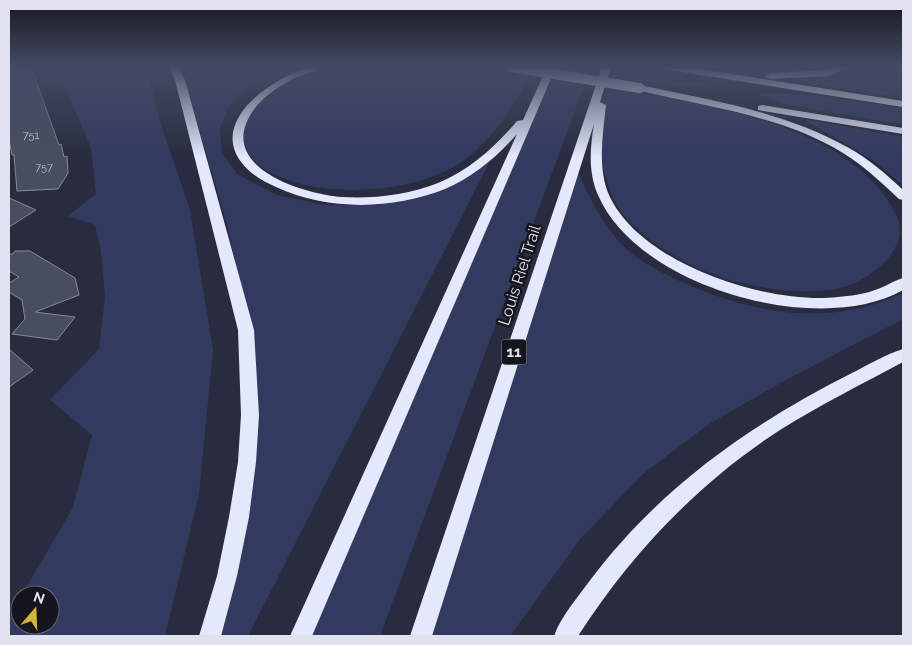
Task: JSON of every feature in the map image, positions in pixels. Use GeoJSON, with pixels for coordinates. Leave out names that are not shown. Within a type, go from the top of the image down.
{"type":"FeatureCollection","features":[{"type":"Feature","properties":{"kind":"highway"},"geometry":{"type":"LineString","coordinates":[[185,97],[246,330],[250,415],[247,462],[239,518],[229,566],[210,636]]}},
{"type":"Feature","properties":{"kind":"highway"},"geometry":{"type":"LineString","coordinates":[[262,97],[247,112],[239,135],[243,156],[252,168],[279,185],[318,198],[370,200],[397,197],[443,185],[462,176],[507,140],[534,106]]}},
{"type":"Feature","properties":{"kind":"highway"},"geometry":{"type":"LineString","coordinates":[[301,636],[538,97]]}},
{"type":"Feature","properties":{"kind":"highway","name":"Louis Riel Trail"},"geometry":{"type":"LineString","coordinates":[[421,636],[597,97]]}},
{"type":"Feature","properties":{"kind":"highway"},"geometry":{"type":"LineString","coordinates":[[603,97],[596,162],[602,192],[609,206],[623,223],[660,257],[688,273],[717,284],[751,294],[814,303],[844,302],[868,298],[903,284]]}},
{"type":"Feature","properties":{"kind":"highway"},"geometry":{"type":"LineString","coordinates":[[681,97],[761,115],[812,133],[857,156],[874,168],[903,196]]}},
{"type":"Feature","properties":{"kind":"highway"},"geometry":{"type":"LineString","coordinates":[[696,97],[903,131]]}},
{"type":"Feature","properties":{"kind":"highway"},"geometry":{"type":"LineString","coordinates":[[859,97],[903,104]]}},
{"type":"Feature","properties":{"kind":"highway"},"geometry":{"type":"LineString","coordinates":[[566,636],[578,616],[615,566],[688,488],[774,424],[903,355]]}},
{"type":"Feature","properties":{"kind":"shaded area"},"geometry":{"type":"Polygon","coordinates":[[[70,97],[154,97],[159,119],[190,210],[213,350],[199,494],[165,636],[9,636],[10,616],[10,635],[60,635],[60,585],[28,585],[73,507],[92,435],[50,400],[99,349],[105,297],[101,251],[95,225],[68,216],[96,194],[91,148],[70,97]]]}},
{"type":"Feature","properties":{"kind":"shaded area"},"geometry":{"type":"Polygon","coordinates":[[[190,97],[238,97],[229,106],[220,128],[222,153],[237,174],[277,195],[325,205],[378,205],[437,190],[489,163],[248,636],[212,636],[226,595],[252,335],[228,228],[190,97]]]}},
{"type":"Feature","properties":{"kind":"shaded area"},"geometry":{"type":"Polygon","coordinates":[[[264,97],[517,97],[493,132],[463,161],[443,172],[418,181],[391,187],[362,190],[333,189],[306,185],[281,178],[253,160],[248,152],[243,134],[245,121],[251,110],[264,97]]]}},
{"type":"Feature","properties":{"kind":"shaded area"},"geometry":{"type":"Polygon","coordinates":[[[544,97],[580,97],[380,636],[301,636],[544,97]]]}},
{"type":"Feature","properties":{"kind":"shaded area"},"geometry":{"type":"Polygon","coordinates":[[[606,97],[661,97],[727,110],[769,122],[809,138],[845,158],[875,184],[896,215],[899,225],[897,245],[885,262],[868,276],[838,289],[780,290],[740,283],[702,270],[684,262],[650,240],[626,218],[618,207],[608,184],[599,152],[606,97]]]}},
{"type":"Feature","properties":{"kind":"shaded area"},"geometry":{"type":"Polygon","coordinates":[[[766,97],[829,97],[903,108],[903,125],[785,104],[766,97]]]}},
{"type":"Feature","properties":{"kind":"shaded area"},"geometry":{"type":"Polygon","coordinates":[[[803,119],[903,137],[903,185],[874,161],[803,119]]]}},
{"type":"Feature","properties":{"kind":"shaded area"},"geometry":{"type":"Polygon","coordinates":[[[578,172],[601,217],[616,238],[646,264],[684,283],[738,303],[793,313],[849,311],[876,304],[903,293],[903,319],[782,382],[709,424],[644,473],[581,538],[510,636],[430,636],[578,172]]]}},
{"type":"Feature","properties":{"kind":"building"},"geometry":{"type":"Polygon","coordinates":[[[9,97],[42,97],[59,145],[61,144],[64,157],[67,156],[68,173],[58,189],[17,191],[14,155],[12,155],[9,140],[9,97]]]}},
{"type":"Feature","properties":{"kind":"building"},"geometry":{"type":"Polygon","coordinates":[[[9,198],[36,210],[9,227],[9,198]]]}},
{"type":"Feature","properties":{"kind":"building"},"geometry":{"type":"Polygon","coordinates":[[[15,251],[30,251],[75,278],[79,295],[35,312],[75,317],[57,340],[12,334],[25,319],[22,300],[9,292],[9,283],[19,277],[9,271],[9,254],[13,254],[15,251]]]}},
{"type":"Feature","properties":{"kind":"building"},"geometry":{"type":"Polygon","coordinates":[[[9,349],[33,370],[9,387],[9,349]]]}}]}
